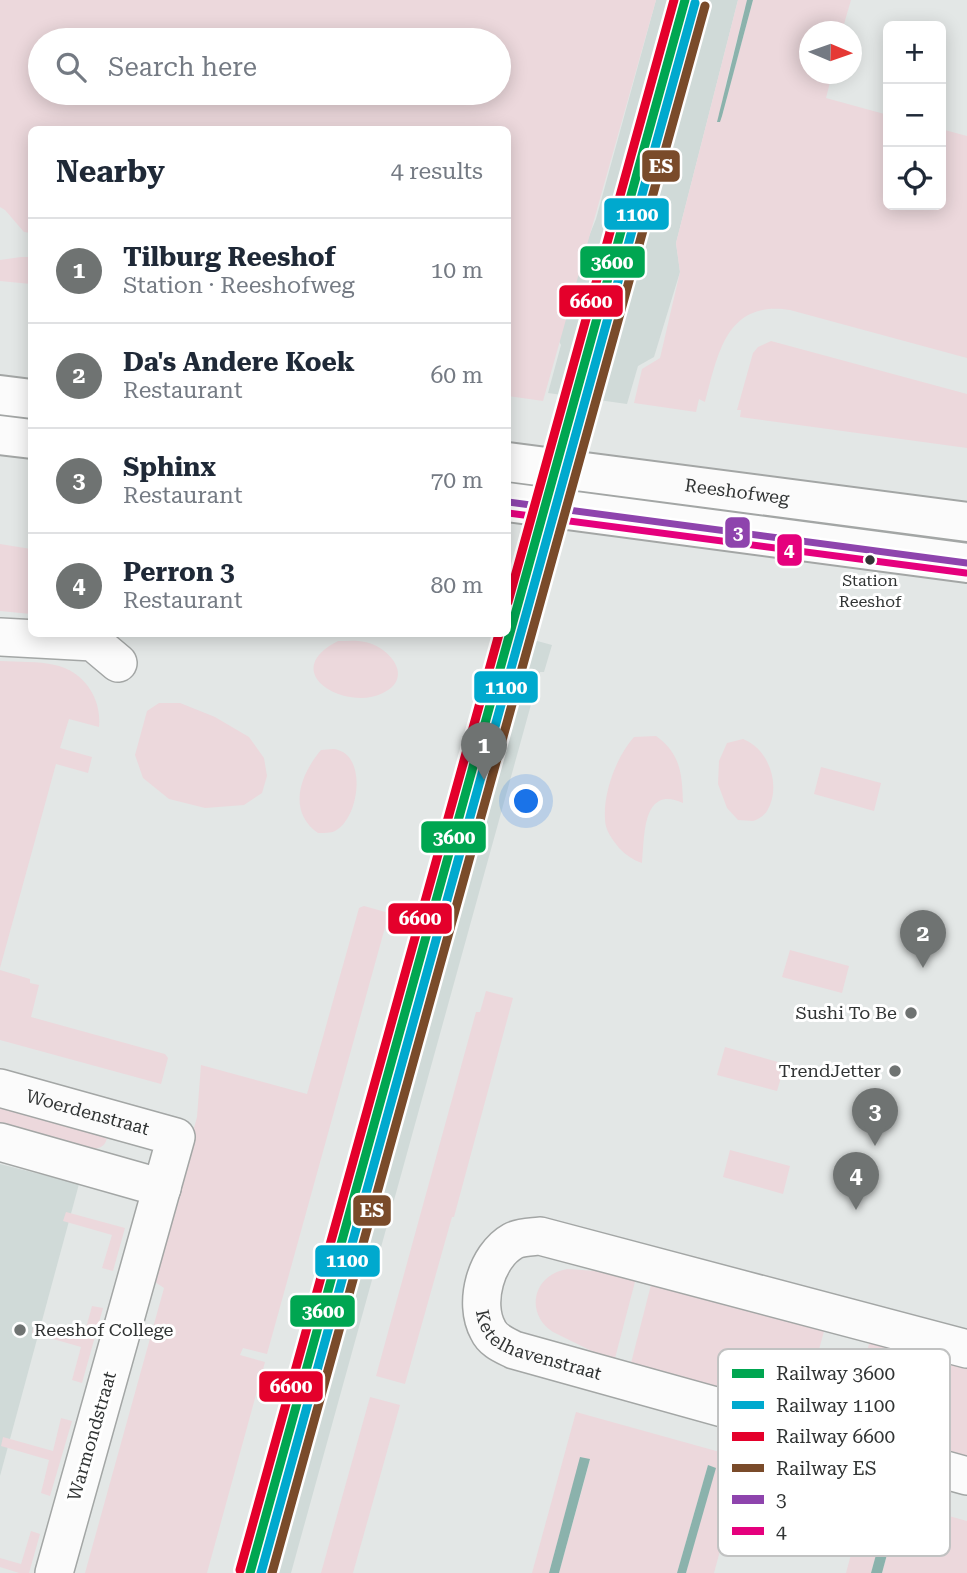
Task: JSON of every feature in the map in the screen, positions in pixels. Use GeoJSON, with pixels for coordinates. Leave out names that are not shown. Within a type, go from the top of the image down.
{"type":"FeatureCollection","features":[{"type":"Feature","properties":{"kind":"street"},"geometry":{"type":"LineString","coordinates":[[0,395],[28,398]]}},
{"type":"Feature","properties":{"kind":"street"},"geometry":{"type":"LineString","coordinates":[[0,435],[28,438]]}},
{"type":"Feature","properties":{"kind":"street","name":"Reeshofweg"},"geometry":{"type":"LineString","coordinates":[[511,462],[967,522]]}},
{"type":"Feature","properties":{"kind":"street"},"geometry":{"type":"LineString","coordinates":[[511,502],[967,563]]}},
{"type":"Feature","properties":{"kind":"street"},"geometry":{"type":"LineString","coordinates":[[0,637],[93,642],[118,663]]}},
{"type":"Feature","properties":{"kind":"street","name":"Woerdenstraat"},"geometry":{"type":"LineString","coordinates":[[0,1088],[176,1137]]}},
{"type":"Feature","properties":{"kind":"street","name":"Warmondstraat"},"geometry":{"type":"LineString","coordinates":[[54,1573],[176,1137]]}},
{"type":"Feature","properties":{"kind":"street"},"geometry":{"type":"LineString","coordinates":[[0,1142],[162,1188]]}},
{"type":"Feature","properties":{"kind":"street","name":"Ketelhavenstraat"},"geometry":{"type":"LineString","coordinates":[[718,1407],[514,1350],[498,1343],[488,1330],[481,1304],[486,1280],[496,1256],[514,1240],[540,1236],[967,1349]]}},
{"type":"Feature","properties":{"kind":"street","name":"Ketelhavenstraat"},"geometry":{"type":"LineString","coordinates":[[950,1471],[967,1476]]}},
{"type":"Feature","properties":{"kind":"shaded area"},"geometry":{"type":"Polygon","coordinates":[[[0,0],[656,0],[543,401],[511,396],[511,126],[28,126],[28,233],[24,232],[0,207],[0,0]]]}},
{"type":"Feature","properties":{"kind":"shaded area"},"geometry":{"type":"Polygon","coordinates":[[[656,0],[738,0],[676,243],[680,272],[654,357],[638,366],[627,404],[548,393],[561,345],[552,328],[596,219],[656,0]]]}},
{"type":"Feature","properties":{"kind":"shaded area"},"geometry":{"type":"Polygon","coordinates":[[[738,0],[747,0],[726,83],[722,116],[753,0],[851,0],[845,21],[799,21],[799,84],[830,84],[826,98],[883,114],[883,210],[946,210],[946,130],[967,136],[967,358],[790,310],[769,309],[752,313],[738,322],[728,334],[705,402],[699,399],[696,412],[634,403],[642,369],[660,358],[680,272],[676,243],[738,0]]]}},
{"type":"Feature","properties":{"kind":"shaded area"},"geometry":{"type":"Polygon","coordinates":[[[28,257],[28,284],[0,281],[0,260],[28,257]]]}},
{"type":"Feature","properties":{"kind":"shaded area"},"geometry":{"type":"Polygon","coordinates":[[[771,341],[967,394],[967,448],[740,417],[741,410],[737,410],[753,353],[758,347],[771,341]]]}},
{"type":"Feature","properties":{"kind":"shaded area"},"geometry":{"type":"Polygon","coordinates":[[[0,544],[28,549],[28,614],[0,611],[0,544]]]}},
{"type":"Feature","properties":{"kind":"shaded area"},"geometry":{"type":"Polygon","coordinates":[[[511,634],[552,645],[544,672],[540,672],[291,1573],[237,1573],[490,658],[486,657],[491,637],[511,637],[511,634]]]}},
{"type":"Feature","properties":{"kind":"shaded area"},"geometry":{"type":"Polygon","coordinates":[[[338,641],[365,642],[383,650],[390,656],[398,672],[392,687],[368,697],[351,697],[323,686],[315,676],[314,665],[321,653],[338,641]]]}},
{"type":"Feature","properties":{"kind":"shaded area"},"geometry":{"type":"Polygon","coordinates":[[[0,661],[48,664],[75,673],[94,697],[99,727],[69,719],[60,748],[92,757],[88,773],[56,764],[0,968],[0,661]]]}},
{"type":"Feature","properties":{"kind":"shaded area"},"geometry":{"type":"Polygon","coordinates":[[[159,703],[180,703],[215,717],[249,737],[264,758],[267,776],[262,793],[244,805],[205,808],[169,799],[143,778],[135,755],[147,711],[159,703]]]}},
{"type":"Feature","properties":{"kind":"shaded area"},"geometry":{"type":"Polygon","coordinates":[[[656,736],[675,757],[682,783],[683,803],[669,799],[659,801],[652,807],[645,828],[642,863],[624,853],[611,838],[605,823],[606,797],[612,775],[634,737],[656,736]]]}},
{"type":"Feature","properties":{"kind":"shaded area"},"geometry":{"type":"Polygon","coordinates":[[[743,739],[760,751],[773,780],[767,811],[753,821],[738,820],[727,808],[718,784],[719,761],[727,743],[743,739]]]}},
{"type":"Feature","properties":{"kind":"shaded area"},"geometry":{"type":"Polygon","coordinates":[[[336,749],[347,755],[353,764],[356,789],[350,814],[343,824],[333,832],[318,833],[302,814],[300,793],[307,770],[321,750],[336,749]]]}},
{"type":"Feature","properties":{"kind":"shaded area"},"geometry":{"type":"Polygon","coordinates":[[[821,767],[881,783],[874,811],[814,794],[821,767]]]}},
{"type":"Feature","properties":{"kind":"shaded area"},"geometry":{"type":"Polygon","coordinates":[[[364,906],[389,913],[267,1354],[243,1348],[240,1355],[265,1362],[207,1573],[85,1573],[164,1288],[152,1280],[197,1117],[201,1065],[307,1094],[359,908],[364,906]]]}},
{"type":"Feature","properties":{"kind":"shaded area"},"geometry":{"type":"Polygon","coordinates":[[[790,950],[849,966],[842,993],[782,977],[790,950]]]}},
{"type":"Feature","properties":{"kind":"shaded area"},"geometry":{"type":"Polygon","coordinates":[[[0,970],[30,979],[30,983],[39,985],[31,1017],[165,1054],[168,1058],[161,1084],[0,1040],[0,970]]]}},
{"type":"Feature","properties":{"kind":"shaded area"},"geometry":{"type":"Polygon","coordinates":[[[486,991],[513,998],[454,1217],[405,1384],[376,1376],[476,1012],[480,1012],[486,991]]]}},
{"type":"Feature","properties":{"kind":"shaded area"},"geometry":{"type":"Polygon","coordinates":[[[725,1047],[785,1064],[777,1091],[717,1075],[725,1047]]]}},
{"type":"Feature","properties":{"kind":"shaded area"},"geometry":{"type":"Polygon","coordinates":[[[0,1096],[107,1135],[105,1144],[91,1149],[0,1124],[0,1096]]]}},
{"type":"Feature","properties":{"kind":"shaded area"},"geometry":{"type":"Polygon","coordinates":[[[730,1150],[790,1166],[783,1194],[723,1177],[730,1150]]]}},
{"type":"Feature","properties":{"kind":"shaded area","name":"Reeshof College"},"geometry":{"type":"Polygon","coordinates":[[[0,1164],[79,1184],[0,1476],[0,1164]]]}},
{"type":"Feature","properties":{"kind":"shaded area"},"geometry":{"type":"Polygon","coordinates":[[[66,1212],[125,1228],[113,1271],[102,1268],[112,1235],[63,1221],[66,1212]]]}},
{"type":"Feature","properties":{"kind":"shaded area"},"geometry":{"type":"Polygon","coordinates":[[[568,1269],[637,1274],[614,1362],[553,1332],[538,1315],[536,1295],[540,1286],[556,1272],[568,1269]]]}},
{"type":"Feature","properties":{"kind":"shaded area"},"geometry":{"type":"Polygon","coordinates":[[[653,1277],[826,1324],[819,1349],[718,1349],[718,1392],[630,1367],[653,1277]]]}},
{"type":"Feature","properties":{"kind":"shaded area"},"geometry":{"type":"Polygon","coordinates":[[[92,1306],[103,1308],[82,1383],[72,1380],[81,1347],[32,1333],[34,1325],[83,1339],[92,1306]]]}},
{"type":"Feature","properties":{"kind":"shaded area"},"geometry":{"type":"Polygon","coordinates":[[[871,1337],[915,1349],[868,1349],[871,1337]]]}},
{"type":"Feature","properties":{"kind":"shaded area"},"geometry":{"type":"Polygon","coordinates":[[[950,1358],[967,1363],[967,1461],[950,1456],[950,1358]]]}},
{"type":"Feature","properties":{"kind":"shaded area"},"geometry":{"type":"Polygon","coordinates":[[[370,1397],[400,1405],[353,1573],[321,1573],[370,1397]]]}},
{"type":"Feature","properties":{"kind":"shaded area"},"geometry":{"type":"Polygon","coordinates":[[[576,1412],[718,1451],[719,1556],[714,1573],[686,1573],[715,1468],[708,1465],[677,1573],[559,1573],[590,1460],[581,1457],[549,1573],[532,1573],[576,1412]]]}},
{"type":"Feature","properties":{"kind":"shaded area"},"geometry":{"type":"Polygon","coordinates":[[[61,1418],[72,1421],[50,1496],[41,1493],[49,1460],[1,1446],[3,1437],[53,1451],[61,1418]]]}},
{"type":"Feature","properties":{"kind":"shaded area"},"geometry":{"type":"Polygon","coordinates":[[[950,1516],[967,1521],[967,1573],[882,1573],[887,1556],[950,1556],[950,1516]]]}},
{"type":"Feature","properties":{"kind":"shaded area"},"geometry":{"type":"Polygon","coordinates":[[[31,1531],[40,1534],[29,1573],[0,1567],[0,1558],[21,1564],[31,1531]]]}},
{"type":"Feature","properties":{"kind":"shaded area"},"geometry":{"type":"Polygon","coordinates":[[[851,1556],[876,1556],[871,1573],[846,1573],[851,1556]]]}},
{"type":"Feature","properties":{"kind":"water"},"geometry":{"type":"Polygon","coordinates":[[[747,0],[753,0],[722,116],[720,122],[717,122],[747,0]]]}},
{"type":"Feature","properties":{"kind":"water"},"geometry":{"type":"Polygon","coordinates":[[[580,1457],[590,1459],[559,1573],[549,1573],[580,1457]]]}},
{"type":"Feature","properties":{"kind":"water"},"geometry":{"type":"Polygon","coordinates":[[[708,1465],[716,1468],[686,1573],[677,1573],[708,1465]]]}},
{"type":"Feature","properties":{"kind":"water"},"geometry":{"type":"Polygon","coordinates":[[[876,1556],[887,1556],[882,1573],[871,1573],[876,1556]]]}},
{"type":"Feature","properties":{"kind":"rail line","name":"6600"},"geometry":{"type":"LineString","coordinates":[[511,591],[674,0]]}},
{"type":"Feature","properties":{"kind":"rail line","name":"3600"},"geometry":{"type":"LineString","coordinates":[[511,629],[685,0]]}},
{"type":"Feature","properties":{"kind":"rail line","name":"1100"},"geometry":{"type":"LineString","coordinates":[[261,1573],[695,3]]}},
{"type":"Feature","properties":{"kind":"rail line","name":"ES"},"geometry":{"type":"LineString","coordinates":[[272,1573],[705,6]]}},
{"type":"Feature","properties":{"kind":"rail line","name":"6600"},"geometry":{"type":"LineString","coordinates":[[240,1570],[498,637]]}},
{"type":"Feature","properties":{"kind":"rail line","name":"3600"},"geometry":{"type":"LineString","coordinates":[[250,1573],[509,637]]}},
{"type":"Feature","properties":{"kind":"transit line","name":"3"},"geometry":{"type":"LineString","coordinates":[[511,502],[967,563]]}},
{"type":"Feature","properties":{"kind":"transit line","name":"4"},"geometry":{"type":"LineString","coordinates":[[511,513],[966,573]]}},
{"type":"Feature","properties":{"kind":"place","name":"Station Reeshof"},"geometry":{"type":"Point","coordinates":[870,560]}},
{"type":"Feature","properties":{"kind":"place","name":"Tilburg Reeshof"},"geometry":{"type":"Point","coordinates":[484,780]}},
{"type":"Feature","properties":{"kind":"place","name":"Da's Andere Koek"},"geometry":{"type":"Point","coordinates":[923,968]}},
{"type":"Feature","properties":{"kind":"place","name":"Sushi To Be"},"geometry":{"type":"Point","coordinates":[911,1013]}},
{"type":"Feature","properties":{"kind":"place","name":"TrendJetter"},"geometry":{"type":"Point","coordinates":[895,1071]}},
{"type":"Feature","properties":{"kind":"place","name":"Sphinx"},"geometry":{"type":"Point","coordinates":[875,1146]}},
{"type":"Feature","properties":{"kind":"place","name":"Perron 3"},"geometry":{"type":"Point","coordinates":[856,1210]}},
{"type":"Feature","properties":{"kind":"place","name":"Reeshof College"},"geometry":{"type":"Point","coordinates":[20,1330]}}]}
